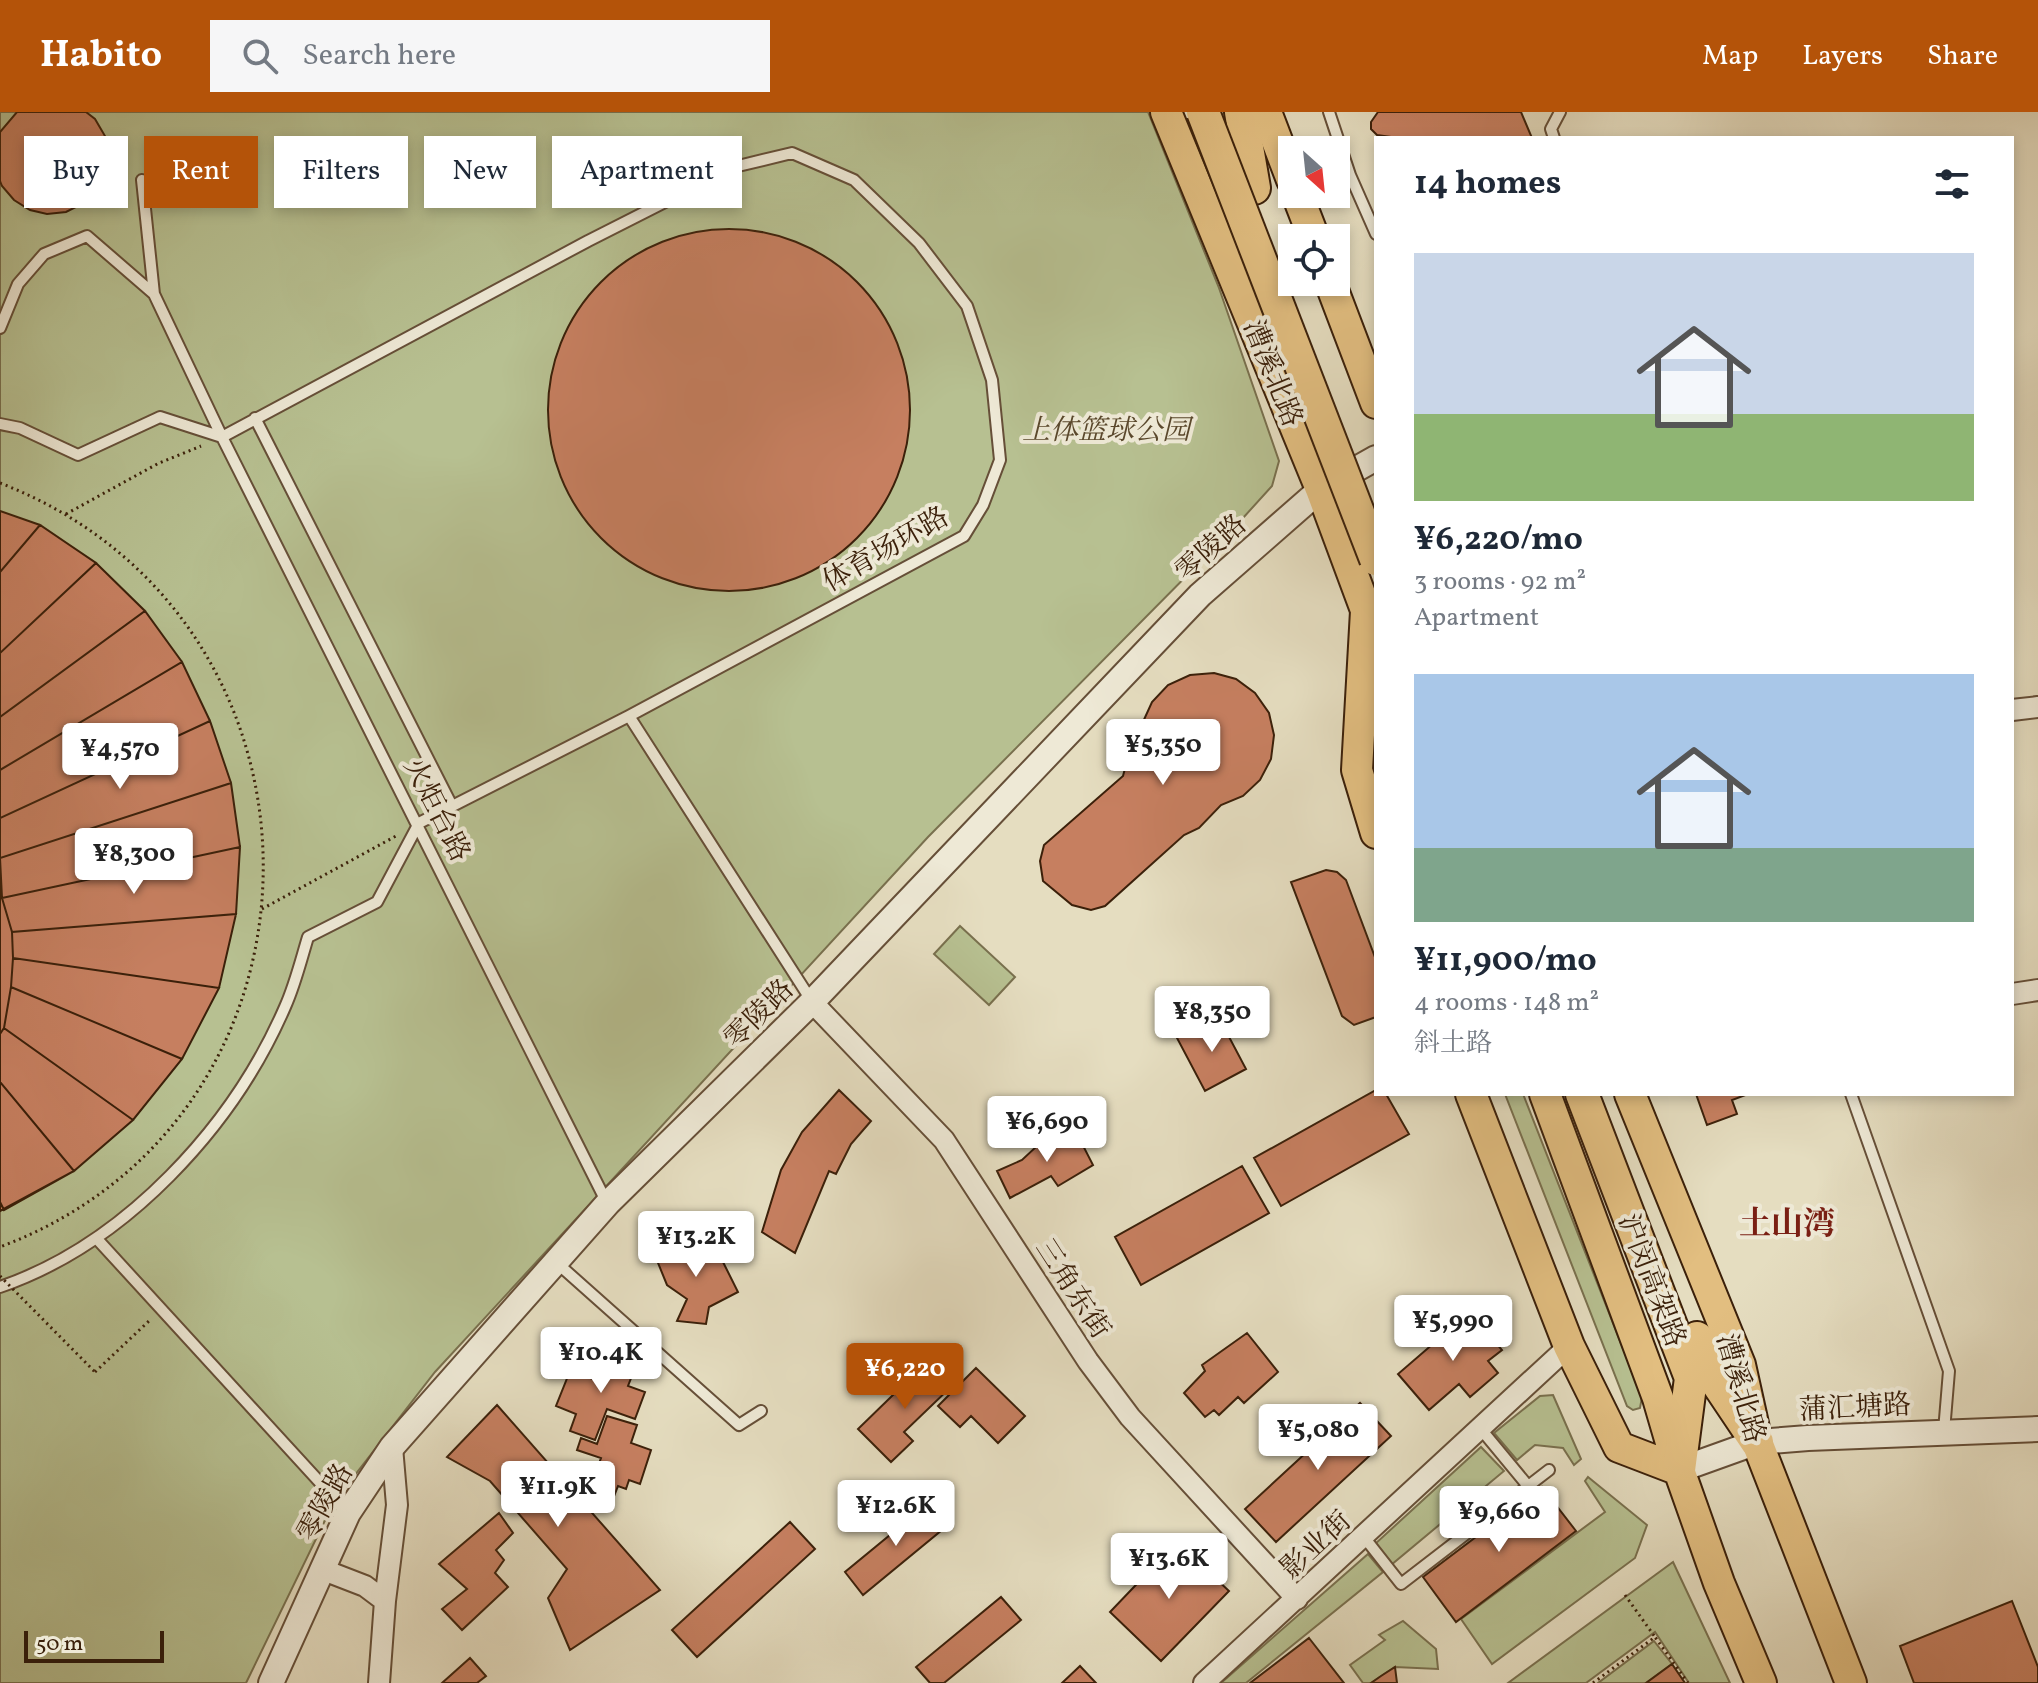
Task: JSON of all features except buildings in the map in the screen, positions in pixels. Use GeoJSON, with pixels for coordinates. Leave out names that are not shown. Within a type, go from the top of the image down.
{"type":"FeatureCollection","features":[{"type":"Feature","properties":{"kind":"highway"},"geometry":{"type":"LineString","coordinates":[[1203,112],[1374,554]]}},
{"type":"Feature","properties":{"kind":"highway"},"geometry":{"type":"LineString","coordinates":[[1225,112],[1374,499]]}},
{"type":"Feature","properties":{"kind":"highway"},"geometry":{"type":"LineString","coordinates":[[1241,112],[1254,188]]}},
{"type":"Feature","properties":{"kind":"highway","name":"沪闵高架路"},"geometry":{"type":"LineString","coordinates":[[1583,1096],[1701,1375],[1757,1442]]}},
{"type":"Feature","properties":{"kind":"highway"},"geometry":{"type":"LineString","coordinates":[[1604,1096],[1701,1375]]}},
{"type":"Feature","properties":{"kind":"highway","name":"沪闵高架路"},"geometry":{"type":"LineString","coordinates":[[1679,1470],[1701,1375]]}},
{"type":"Feature","properties":{"kind":"main road","name":"漕溪北路"},"geometry":{"type":"LineString","coordinates":[[1166,112],[1321,489],[1371,623]]}},
{"type":"Feature","properties":{"kind":"main road"},"geometry":{"type":"LineString","coordinates":[[1266,112],[1278,142]]}},
{"type":"Feature","properties":{"kind":"main road"},"geometry":{"type":"LineString","coordinates":[[1337,296],[1370,368],[1374,391]]}},
{"type":"Feature","properties":{"kind":"main road"},"geometry":{"type":"LineString","coordinates":[[1371,623],[1357,770],[1374,826]]}},
{"type":"Feature","properties":{"kind":"main road"},"geometry":{"type":"LineString","coordinates":[[1472,1096],[1569,1346],[1619,1447],[1679,1470]]}},
{"type":"Feature","properties":{"kind":"main road"},"geometry":{"type":"LineString","coordinates":[[1546,1096],[1658,1398],[1679,1470],[1719,1583],[1761,1683]]}},
{"type":"Feature","properties":{"kind":"main road","name":"漕溪北路"},"geometry":{"type":"LineString","coordinates":[[1631,1096],[1740,1365],[1757,1442],[1851,1683]]}},
{"type":"Feature","properties":{"kind":"street","name":"零陵路"},"geometry":{"type":"LineString","coordinates":[[271,1683],[348,1513],[392,1447],[608,1203],[812,1002],[1200,595],[1321,489],[1374,459]]}},
{"type":"Feature","properties":{"kind":"street"},"geometry":{"type":"LineString","coordinates":[[2014,710],[2038,707]]}},
{"type":"Feature","properties":{"kind":"street"},"geometry":{"type":"LineString","coordinates":[[2014,994],[2038,990]]}},
{"type":"Feature","properties":{"kind":"street","name":"三角东街"},"geometry":{"type":"LineString","coordinates":[[812,1002],[944,1140],[1088,1361],[1130,1417],[1297,1599]]}},
{"type":"Feature","properties":{"kind":"street","name":"影业街"},"geometry":{"type":"LineString","coordinates":[[1204,1683],[1569,1346]]}},
{"type":"Feature","properties":{"kind":"street","name":"蒲汇塘路"},"geometry":{"type":"LineString","coordinates":[[1679,1470],[1757,1442],[2038,1429]]}},
{"type":"Feature","properties":{"kind":"street"},"geometry":{"type":"LineString","coordinates":[[379,1683],[397,1505],[392,1447]]}},
{"type":"Feature","properties":{"kind":"street"},"geometry":{"type":"LineString","coordinates":[[321,1569],[365,1586],[385,1601]]}},
{"type":"Feature","properties":{"kind":"lane"},"geometry":{"type":"LineString","coordinates":[[1329,112],[1337,136]]}},
{"type":"Feature","properties":{"kind":"lane"},"geometry":{"type":"LineString","coordinates":[[1553,136],[1551,129],[1560,112]]}},
{"type":"Feature","properties":{"kind":"lane","name":"体育场环路"},"geometry":{"type":"LineString","coordinates":[[222,437],[588,241],[734,167],[792,153],[854,180],[919,243],[967,306],[992,380],[1000,460],[983,505],[964,536],[629,716],[419,823]]}},
{"type":"Feature","properties":{"kind":"lane"},"geometry":{"type":"LineString","coordinates":[[1350,175],[1374,229]]}},
{"type":"Feature","properties":{"kind":"lane"},"geometry":{"type":"LineString","coordinates":[[142,180],[154,294]]}},
{"type":"Feature","properties":{"kind":"lane"},"geometry":{"type":"LineString","coordinates":[[0,328],[18,284],[44,254],[87,236],[154,294]]}},
{"type":"Feature","properties":{"kind":"lane","name":"火炬台路"},"geometry":{"type":"LineString","coordinates":[[154,294],[222,437],[608,1203]]}},
{"type":"Feature","properties":{"kind":"lane"},"geometry":{"type":"LineString","coordinates":[[0,424],[20,428],[78,455],[160,417],[222,437]]}},
{"type":"Feature","properties":{"kind":"lane"},"geometry":{"type":"LineString","coordinates":[[255,418],[452,806]]}},
{"type":"Feature","properties":{"kind":"lane"},"geometry":{"type":"LineString","coordinates":[[629,716],[812,1002]]}},
{"type":"Feature","properties":{"kind":"lane"},"geometry":{"type":"LineString","coordinates":[[0,1287],[30,1276],[97,1239],[172,1174],[229,1106],[285,1006],[308,937],[377,902],[419,823]]}},
{"type":"Feature","properties":{"kind":"lane"},"geometry":{"type":"LineString","coordinates":[[1852,1096],[1949,1371],[1944,1433]]}},
{"type":"Feature","properties":{"kind":"lane"},"geometry":{"type":"LineString","coordinates":[[97,1239],[348,1513]]}},
{"type":"Feature","properties":{"kind":"lane"},"geometry":{"type":"LineString","coordinates":[[556,1262],[739,1425],[761,1411]]}},
{"type":"Feature","properties":{"kind":"lane"},"geometry":{"type":"LineString","coordinates":[[1480,1428],[1528,1486]]}},
{"type":"Feature","properties":{"kind":"lane"},"geometry":{"type":"LineString","coordinates":[[1364,1537],[1403,1586],[1549,1470]]}},
{"type":"Feature","properties":{"kind":"path"},"geometry":{"type":"LineString","coordinates":[[66,514],[159,463],[222,437]]}},
{"type":"Feature","properties":{"kind":"path"},"geometry":{"type":"LineString","coordinates":[[0,483],[66,514],[108,543],[147,578],[181,617],[210,660],[233,706],[250,755],[260,806],[265,858],[262,909],[249,973],[233,1023],[216,1058],[172,1124],[146,1153],[85,1203],[51,1224],[0,1247]]}},
{"type":"Feature","properties":{"kind":"path"},"geometry":{"type":"LineString","coordinates":[[262,909],[419,823]]}},
{"type":"Feature","properties":{"kind":"path"},"geometry":{"type":"LineString","coordinates":[[0,1276],[95,1372],[162,1309]]}},
{"type":"Feature","properties":{"kind":"path"},"geometry":{"type":"LineString","coordinates":[[1625,1595],[1688,1683]]}},
{"type":"Feature","properties":{"kind":"path"},"geometry":{"type":"LineString","coordinates":[[1593,1683],[1655,1637]]}},
{"type":"Feature","properties":{"kind":"green space","name":"上体篮球公园"},"geometry":{"type":"Polygon","coordinates":[[[0,112],[1148,112],[1219,288],[1279,461],[1272,486],[928,837],[435,1372],[334,1502],[246,1683],[0,1683],[0,112]]]}},
{"type":"Feature","properties":{"kind":"green space"},"geometry":{"type":"Polygon","coordinates":[[[960,926],[1015,977],[989,1005],[934,954],[960,926]]]}},
{"type":"Feature","properties":{"kind":"green space"},"geometry":{"type":"Polygon","coordinates":[[[1506,1096],[1524,1096],[1642,1397],[1640,1408],[1633,1410],[1627,1406],[1506,1096]]]}},
{"type":"Feature","properties":{"kind":"green space"},"geometry":{"type":"Polygon","coordinates":[[[1553,1395],[1581,1459],[1574,1465],[1563,1448],[1535,1445],[1517,1460],[1494,1433],[1540,1396],[1553,1395]]]}},
{"type":"Feature","properties":{"kind":"green space"},"geometry":{"type":"Polygon","coordinates":[[[1481,1447],[1504,1471],[1391,1565],[1375,1544],[1481,1447]]]}},
{"type":"Feature","properties":{"kind":"green space"},"geometry":{"type":"Polygon","coordinates":[[[1588,1477],[1647,1525],[1635,1558],[1492,1664],[1461,1619],[1605,1512],[1585,1481],[1588,1477]]]}},
{"type":"Feature","properties":{"kind":"green space"},"geometry":{"type":"Polygon","coordinates":[[[1368,1554],[1383,1572],[1246,1683],[1221,1683],[1368,1554]]]}},
{"type":"Feature","properties":{"kind":"green space"},"geometry":{"type":"Polygon","coordinates":[[[1673,1562],[1730,1683],[1689,1683],[1655,1632],[1586,1683],[1508,1683],[1673,1562]]]}},
{"type":"Feature","properties":{"kind":"green space"},"geometry":{"type":"Polygon","coordinates":[[[1403,1621],[1436,1649],[1438,1669],[1395,1667],[1371,1683],[1363,1683],[1350,1665],[1385,1640],[1379,1635],[1403,1621]]]}},
{"type":"Feature","properties":{"kind":"green space"},"geometry":{"type":"Polygon","coordinates":[[[1654,1641],[1672,1664],[1646,1683],[1598,1683],[1654,1641]]]}},
{"type":"Feature","properties":{"kind":"district","name":"土山湾"},"geometry":{"type":"Point","coordinates":[1787,1223]}}]}
